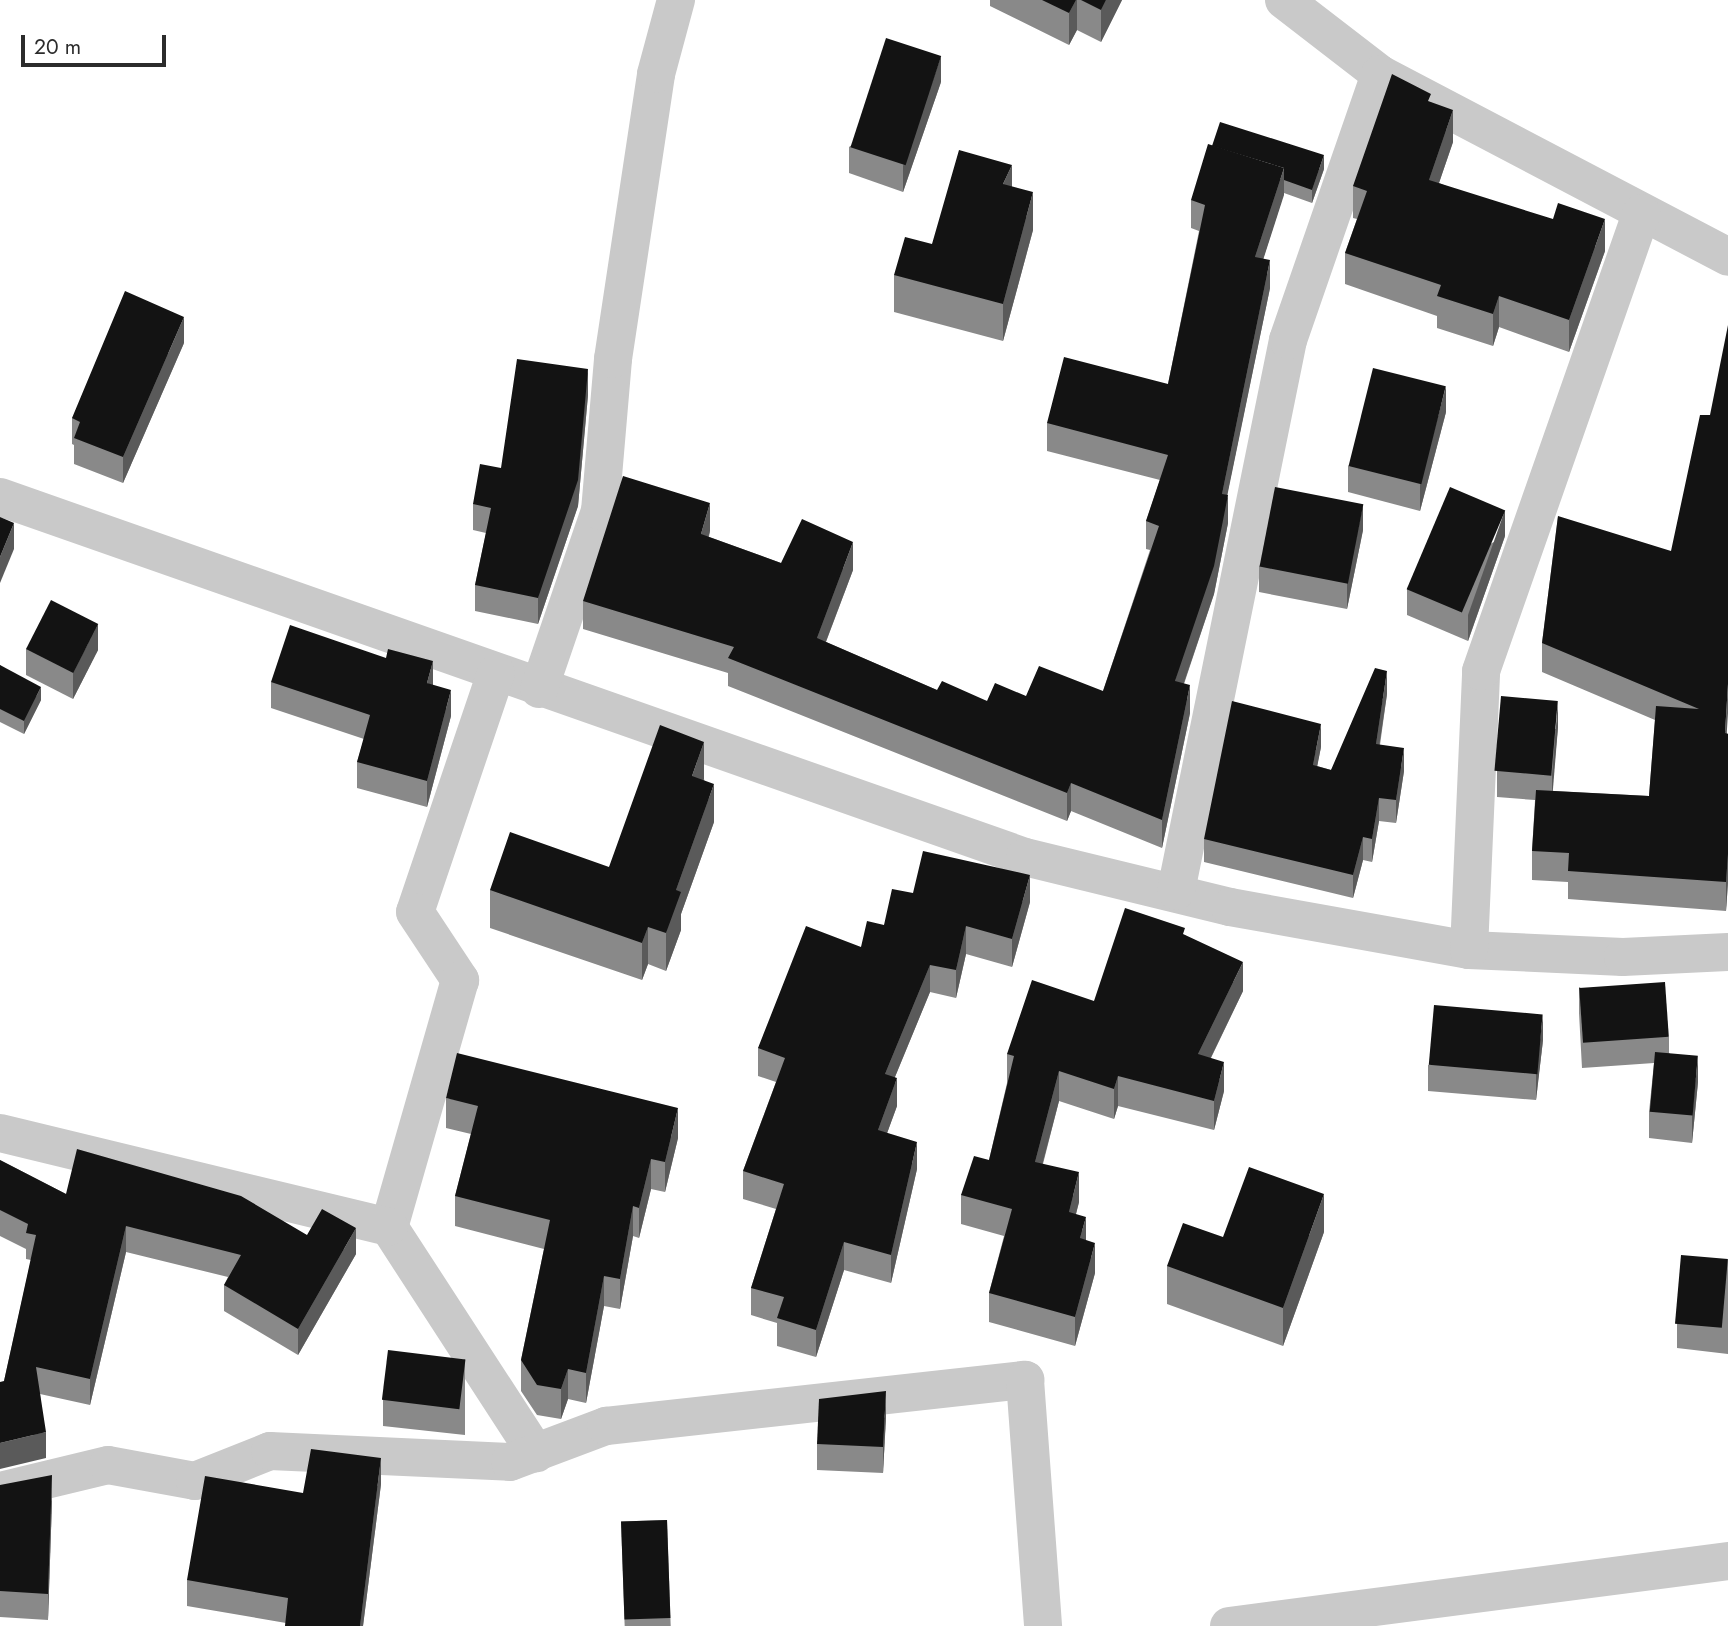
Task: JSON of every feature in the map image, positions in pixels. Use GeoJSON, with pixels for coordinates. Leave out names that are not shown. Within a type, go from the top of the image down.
{"type":"FeatureCollection","features":[{"type":"Feature","properties":{"kind":"street"},"geometry":{"type":"LineString","coordinates":[[539,689],[600,511],[613,359],[652,101],[676,0]]}},
{"type":"Feature","properties":{"kind":"street"},"geometry":{"type":"LineString","coordinates":[[1284,0],[1380,74],[1728,257]]}},
{"type":"Feature","properties":{"kind":"street"},"geometry":{"type":"LineString","coordinates":[[1176,891],[1288,340],[1380,74]]}},
{"type":"Feature","properties":{"kind":"street"},"geometry":{"type":"LineString","coordinates":[[1469,950],[1482,671],[1641,213]]}},
{"type":"Feature","properties":{"kind":"street"},"geometry":{"type":"LineString","coordinates":[[0,497],[539,689],[1025,857],[1176,891],[1230,907],[1469,950],[1623,957],[1728,952]]}},
{"type":"Feature","properties":{"kind":"street"},"geometry":{"type":"LineString","coordinates":[[389,1227],[460,980],[415,912],[496,673]]}},
{"type":"Feature","properties":{"kind":"street"},"geometry":{"type":"LineString","coordinates":[[0,1133],[389,1227],[536,1453]]}},
{"type":"Feature","properties":{"kind":"street"},"geometry":{"type":"LineString","coordinates":[[0,1491],[108,1465],[195,1481],[270,1451],[510,1462],[606,1426],[1025,1380],[1043,1626]]}},
{"type":"Feature","properties":{"kind":"street"},"geometry":{"type":"LineString","coordinates":[[1229,1626],[1728,1561]]}},
{"type":"Feature","properties":{"kind":"building"},"geometry":{"type":"Polygon","coordinates":[[[1042,0],[1076,0],[1069,13],[1042,0]]]}},
{"type":"Feature","properties":{"kind":"building"},"geometry":{"type":"Polygon","coordinates":[[[1081,0],[1106,0],[1101,10],[1081,0]]]}},
{"type":"Feature","properties":{"kind":"building"},"geometry":{"type":"Polygon","coordinates":[[[886,38],[941,56],[906,165],[850,147],[886,38]]]}},
{"type":"Feature","properties":{"kind":"building"},"geometry":{"type":"Polygon","coordinates":[[[1392,74],[1431,94],[1428,101],[1453,110],[1429,180],[1553,219],[1558,203],[1605,219],[1569,320],[1499,296],[1493,314],[1437,296],[1441,285],[1345,253],[1367,191],[1353,186],[1392,74]]]}},
{"type":"Feature","properties":{"kind":"building"},"geometry":{"type":"Polygon","coordinates":[[[1220,122],[1324,155],[1312,190],[1284,180],[1284,168],[1212,146],[1220,122]]]}},
{"type":"Feature","properties":{"kind":"building"},"geometry":{"type":"Polygon","coordinates":[[[1208,144],[1284,168],[1255,257],[1270,260],[1222,494],[1228,495],[1214,566],[1175,681],[1190,685],[1162,820],[1071,783],[1067,793],[728,658],[734,647],[583,601],[623,476],[710,503],[701,534],[781,563],[802,519],[853,542],[817,638],[937,690],[942,681],[987,701],[995,683],[1026,696],[1039,666],[1103,691],[1159,526],[1146,521],[1168,455],[1047,423],[1064,357],[1168,384],[1205,205],[1191,200],[1208,144]]]}},
{"type":"Feature","properties":{"kind":"building"},"geometry":{"type":"Polygon","coordinates":[[[959,150],[1012,165],[1003,184],[1033,192],[1003,304],[894,275],[905,237],[932,244],[959,150]]]}},
{"type":"Feature","properties":{"kind":"building"},"geometry":{"type":"Polygon","coordinates":[[[125,291],[184,317],[123,457],[74,438],[80,422],[72,418],[125,291]]]}},
{"type":"Feature","properties":{"kind":"building"},"geometry":{"type":"Polygon","coordinates":[[[1728,325],[1726,882],[1568,871],[1569,853],[1532,851],[1536,790],[1649,796],[1656,706],[1699,709],[1542,643],[1558,516],[1671,551],[1700,415],[1710,415],[1728,325]]]}},
{"type":"Feature","properties":{"kind":"building"},"geometry":{"type":"Polygon","coordinates":[[[517,359],[588,369],[578,480],[538,598],[475,585],[491,508],[473,504],[480,464],[501,468],[517,359]]]}},
{"type":"Feature","properties":{"kind":"building"},"geometry":{"type":"Polygon","coordinates":[[[1373,368],[1446,386],[1421,484],[1349,466],[1373,368]]]}},
{"type":"Feature","properties":{"kind":"building"},"geometry":{"type":"Polygon","coordinates":[[[1275,487],[1363,504],[1348,584],[1260,567],[1275,487]]]}},
{"type":"Feature","properties":{"kind":"building"},"geometry":{"type":"Polygon","coordinates":[[[1450,487],[1505,510],[1462,613],[1407,589],[1450,487]]]}},
{"type":"Feature","properties":{"kind":"building"},"geometry":{"type":"Polygon","coordinates":[[[0,517],[14,523],[0,557],[0,517]]]}},
{"type":"Feature","properties":{"kind":"building"},"geometry":{"type":"Polygon","coordinates":[[[51,600],[98,624],[73,673],[26,649],[51,600]]]}},
{"type":"Feature","properties":{"kind":"building"},"geometry":{"type":"Polygon","coordinates":[[[290,625],[386,658],[388,649],[433,661],[427,683],[451,690],[427,781],[357,762],[370,715],[271,682],[290,625]]]}},
{"type":"Feature","properties":{"kind":"building"},"geometry":{"type":"Polygon","coordinates":[[[0,665],[41,687],[24,721],[0,709],[0,665]]]}},
{"type":"Feature","properties":{"kind":"building"},"geometry":{"type":"Polygon","coordinates":[[[1375,668],[1387,671],[1376,744],[1404,748],[1396,800],[1379,798],[1372,839],[1363,837],[1353,875],[1204,839],[1232,701],[1321,724],[1313,765],[1331,770],[1375,668]]]}},
{"type":"Feature","properties":{"kind":"building"},"geometry":{"type":"Polygon","coordinates":[[[1501,696],[1558,701],[1551,776],[1494,771],[1501,696]]]}},
{"type":"Feature","properties":{"kind":"building"},"geometry":{"type":"Polygon","coordinates":[[[660,725],[704,742],[692,776],[714,784],[676,890],[681,892],[666,933],[648,927],[642,943],[490,890],[510,832],[609,867],[660,725]]]}},
{"type":"Feature","properties":{"kind":"building"},"geometry":{"type":"Polygon","coordinates":[[[923,851],[1030,875],[1012,939],[966,926],[956,970],[930,965],[885,1074],[897,1078],[878,1130],[917,1142],[891,1255],[844,1242],[816,1330],[777,1318],[784,1297],[751,1288],[784,1184],[743,1171],[785,1058],[758,1048],[806,926],[861,947],[867,921],[884,925],[892,889],[913,893],[923,851]]]}},
{"type":"Feature","properties":{"kind":"building"},"geometry":{"type":"Polygon","coordinates":[[[1125,908],[1185,928],[1183,934],[1243,962],[1198,1054],[1224,1062],[1214,1101],[1118,1076],[1114,1089],[1059,1071],[1035,1162],[1079,1172],[1069,1212],[1086,1217],[1080,1238],[1095,1243],[1075,1317],[989,1293],[1012,1209],[961,1195],[974,1156],[989,1160],[1014,1056],[1007,1054],[1032,980],[1094,1001],[1125,908]]]}},
{"type":"Feature","properties":{"kind":"building"},"geometry":{"type":"Polygon","coordinates":[[[1665,982],[1669,1037],[1583,1043],[1579,988],[1665,982]]]}},
{"type":"Feature","properties":{"kind":"building"},"geometry":{"type":"Polygon","coordinates":[[[1434,1005],[1543,1014],[1537,1074],[1429,1065],[1434,1005]]]}},
{"type":"Feature","properties":{"kind":"building"},"geometry":{"type":"Polygon","coordinates":[[[1655,1052],[1698,1056],[1693,1116],[1650,1112],[1655,1052]]]}},
{"type":"Feature","properties":{"kind":"building"},"geometry":{"type":"Polygon","coordinates":[[[457,1053],[678,1108],[665,1162],[651,1159],[639,1208],[633,1206],[620,1279],[604,1276],[586,1373],[568,1369],[561,1389],[537,1385],[521,1360],[550,1220],[455,1196],[478,1106],[446,1098],[457,1053]]]}},
{"type":"Feature","properties":{"kind":"building"},"geometry":{"type":"Polygon","coordinates":[[[77,1149],[241,1196],[307,1235],[322,1209],[356,1228],[298,1329],[224,1285],[241,1255],[126,1226],[90,1379],[36,1367],[46,1432],[0,1443],[0,1382],[4,1381],[36,1235],[26,1233],[28,1224],[0,1210],[0,1160],[66,1194],[77,1149]]]}},
{"type":"Feature","properties":{"kind":"building"},"geometry":{"type":"Polygon","coordinates":[[[1249,1167],[1324,1194],[1283,1308],[1167,1266],[1183,1223],[1223,1237],[1249,1167]]]}},
{"type":"Feature","properties":{"kind":"building"},"geometry":{"type":"Polygon","coordinates":[[[1681,1255],[1728,1259],[1722,1328],[1675,1324],[1681,1255]]]}},
{"type":"Feature","properties":{"kind":"building"},"geometry":{"type":"Polygon","coordinates":[[[388,1350],[465,1360],[459,1409],[382,1400],[388,1350]]]}},
{"type":"Feature","properties":{"kind":"building"},"geometry":{"type":"Polygon","coordinates":[[[886,1391],[883,1447],[817,1444],[819,1399],[886,1391]]]}},
{"type":"Feature","properties":{"kind":"building"},"geometry":{"type":"Polygon","coordinates":[[[311,1449],[381,1458],[360,1626],[285,1626],[288,1598],[187,1580],[205,1476],[303,1493],[311,1449]]]}},
{"type":"Feature","properties":{"kind":"building"},"geometry":{"type":"Polygon","coordinates":[[[52,1475],[48,1594],[0,1591],[0,1485],[52,1475]]]}},
{"type":"Feature","properties":{"kind":"building"},"geometry":{"type":"Polygon","coordinates":[[[667,1520],[670,1618],[624,1620],[621,1522],[667,1520]]]}}]}
